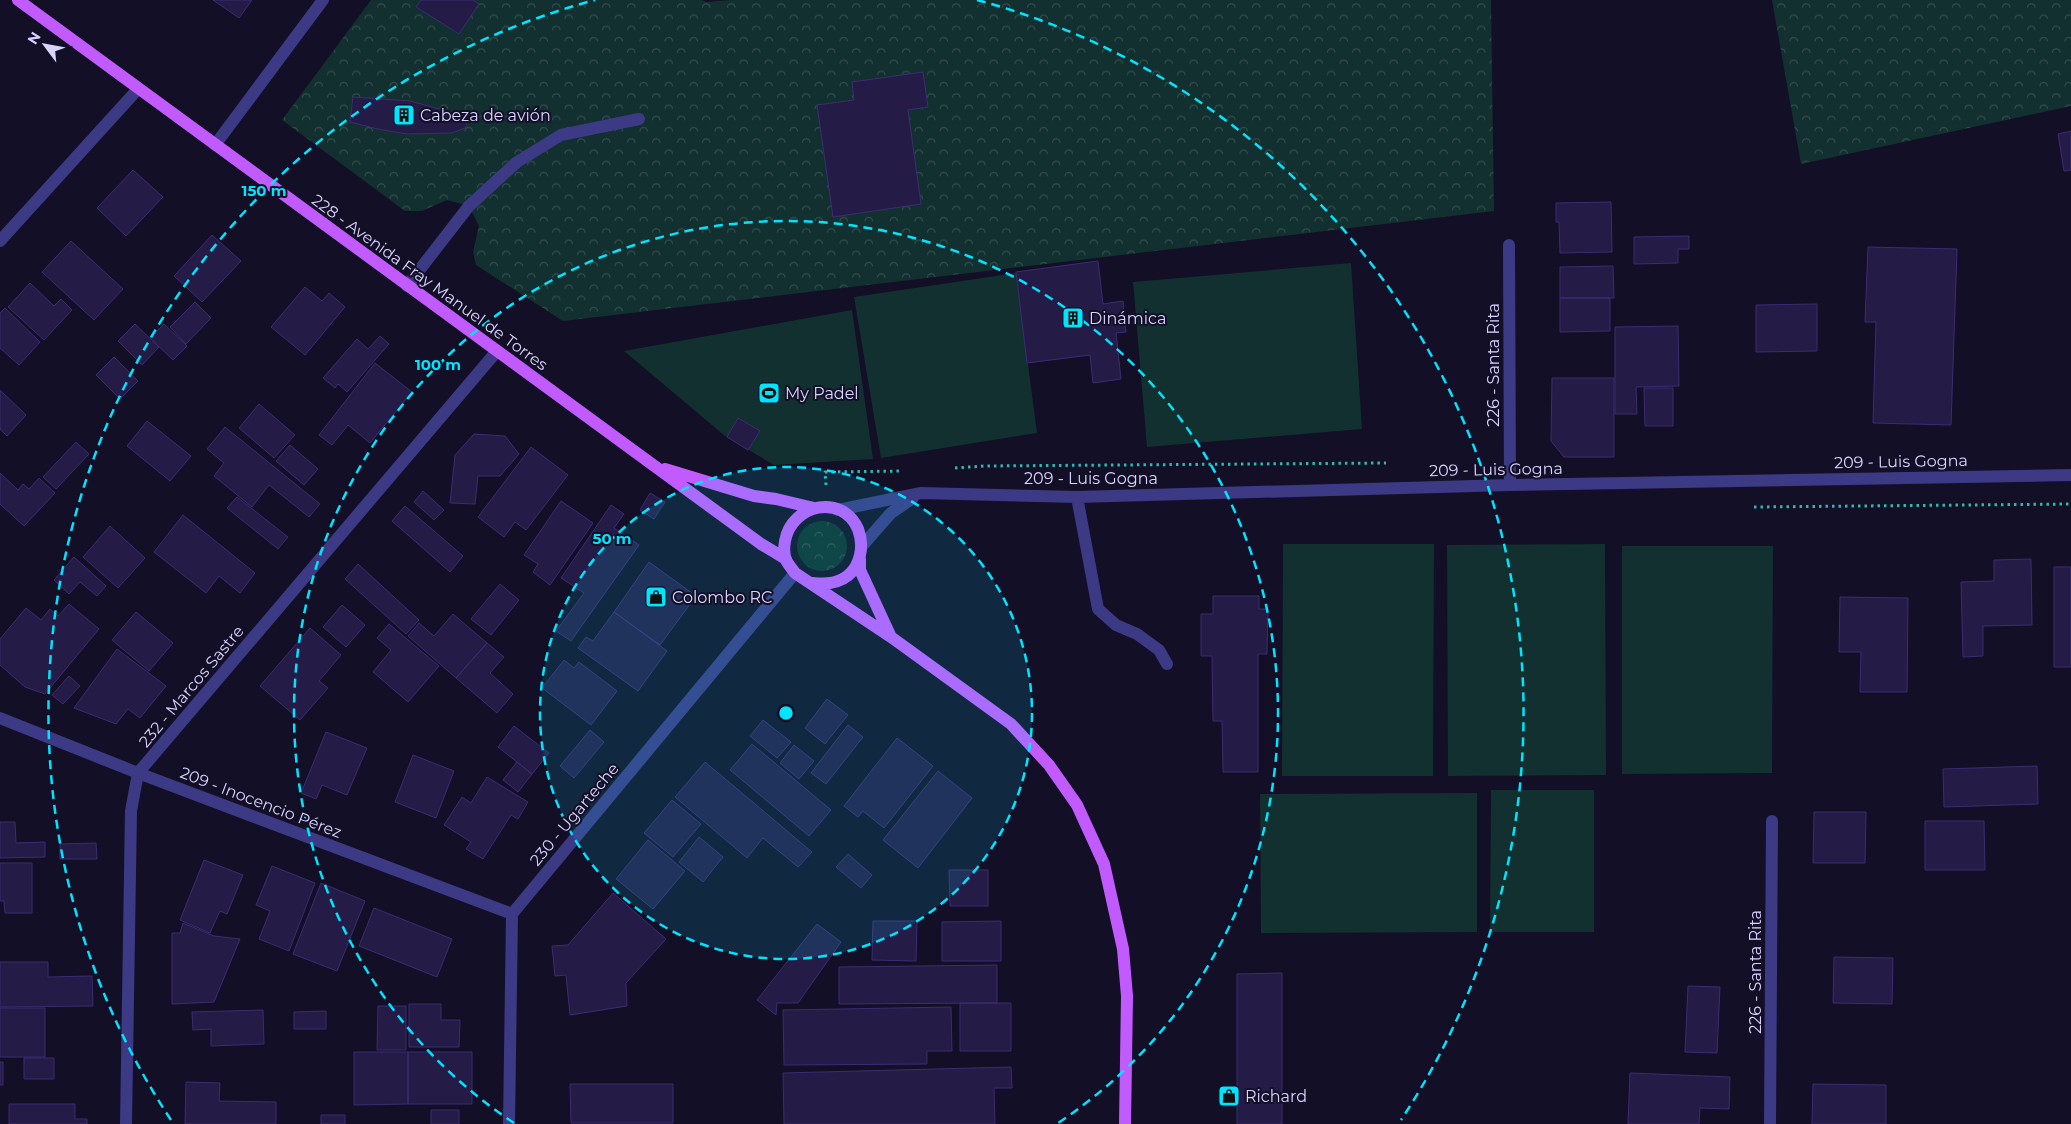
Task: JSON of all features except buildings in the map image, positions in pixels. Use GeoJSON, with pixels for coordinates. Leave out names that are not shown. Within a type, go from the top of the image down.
{"type":"FeatureCollection","features":[{"type":"Feature","properties":{"kind":"main road","name":"228 - Avenida Fray Manuel de Torres"},"geometry":{"type":"LineString","coordinates":[[18,0],[215,146],[786,560]]}},
{"type":"Feature","properties":{"kind":"main road","name":"228 - Avenida Fray Manuel de Torres"},"geometry":{"type":"LineString","coordinates":[[654,465],[754,496],[814,508]]}},
{"type":"Feature","properties":{"kind":"main road"},"geometry":{"type":"LineString","coordinates":[[891,637],[860,570],[860,535],[856,524],[838,510],[827,507],[814,508],[802,513],[793,521],[787,533],[784,546],[786,560],[795,573],[891,637],[1011,724],[1049,765],[1077,805],[1104,864],[1123,949],[1127,996],[1125,1124]]}},
{"type":"Feature","properties":{"kind":"main road"},"geometry":{"type":"LineString","coordinates":[[812,583],[836,582],[846,577],[855,568],[861,552]]}},
{"type":"Feature","properties":{"kind":"street"},"geometry":{"type":"LineString","coordinates":[[215,146],[322,0]]}},
{"type":"Feature","properties":{"kind":"street"},"geometry":{"type":"LineString","coordinates":[[0,241],[138,89]]}},
{"type":"Feature","properties":{"kind":"street"},"geometry":{"type":"LineString","coordinates":[[407,286],[469,206],[517,162],[561,135],[639,119]]}},
{"type":"Feature","properties":{"kind":"street","name":"226 - Santa Rita"},"geometry":{"type":"LineString","coordinates":[[1509,245],[1510,485]]}},
{"type":"Feature","properties":{"kind":"street","name":"232 - Marcos Sastre"},"geometry":{"type":"LineString","coordinates":[[126,1124],[131,811],[138,773],[497,351]]}},
{"type":"Feature","properties":{"kind":"street","name":"209 - Luis Gogna"},"geometry":{"type":"LineString","coordinates":[[838,510],[921,493],[1077,497],[1510,485],[2071,475]]}},
{"type":"Feature","properties":{"kind":"street"},"geometry":{"type":"LineString","coordinates":[[861,552],[891,513],[921,493]]}},
{"type":"Feature","properties":{"kind":"street"},"geometry":{"type":"LineString","coordinates":[[1077,497],[1098,609],[1116,625],[1137,634],[1159,650],[1167,664]]}},
{"type":"Feature","properties":{"kind":"street","name":"230 - Ugarteche"},"geometry":{"type":"LineString","coordinates":[[512,914],[795,573]]}},
{"type":"Feature","properties":{"kind":"street","name":"209 - Inocencio Pérez"},"geometry":{"type":"LineString","coordinates":[[0,718],[138,773],[512,914]]}},
{"type":"Feature","properties":{"kind":"street","name":"226 - Santa Rita"},"geometry":{"type":"LineString","coordinates":[[1770,1124],[1772,821]]}},
{"type":"Feature","properties":{"kind":"street"},"geometry":{"type":"LineString","coordinates":[[509,1124],[510,942],[512,914]]}},
{"type":"Feature","properties":{"kind":"green space"},"geometry":{"type":"Polygon","coordinates":[[[371,0],[702,0],[706,2],[730,0],[1491,0],[1494,211],[563,321],[476,265],[473,252],[479,226],[469,206],[447,200],[422,211],[405,211],[282,120],[371,0]]]}},
{"type":"Feature","properties":{"kind":"green space"},"geometry":{"type":"Polygon","coordinates":[[[1772,0],[2071,0],[2071,106],[1801,164],[1772,0]]]}},
{"type":"Feature","properties":{"kind":"green space"},"geometry":{"type":"Polygon","coordinates":[[[1351,263],[1362,429],[1147,447],[1133,282],[1351,263]]]}},
{"type":"Feature","properties":{"kind":"green space"},"geometry":{"type":"Polygon","coordinates":[[[1016,273],[1037,433],[881,458],[854,297],[1016,273]]]}},
{"type":"Feature","properties":{"kind":"green space","name":"My Padel"},"geometry":{"type":"Polygon","coordinates":[[[852,310],[873,459],[774,465],[725,436],[624,351],[852,310]]]}},
{"type":"Feature","properties":{"kind":"green space"},"geometry":{"type":"Polygon","coordinates":[[[827,521],[840,528],[846,536],[846,556],[840,564],[832,570],[817,571],[804,564],[798,556],[797,541],[804,528],[812,522],[827,521]]]}},
{"type":"Feature","properties":{"kind":"green space"},"geometry":{"type":"Polygon","coordinates":[[[1283,544],[1434,544],[1433,776],[1282,776],[1283,544]]]}},
{"type":"Feature","properties":{"kind":"green space"},"geometry":{"type":"Polygon","coordinates":[[[1605,544],[1606,775],[1448,776],[1447,545],[1605,544]]]}},
{"type":"Feature","properties":{"kind":"green space"},"geometry":{"type":"Polygon","coordinates":[[[1622,546],[1773,546],[1772,773],[1622,774],[1622,546]]]}},
{"type":"Feature","properties":{"kind":"green space"},"geometry":{"type":"Polygon","coordinates":[[[1491,790],[1594,790],[1594,932],[1490,932],[1491,790]]]}},
{"type":"Feature","properties":{"kind":"green space"},"geometry":{"type":"Polygon","coordinates":[[[1477,793],[1477,932],[1261,933],[1260,794],[1477,793]]]}},
{"type":"Feature","properties":{"kind":"place","name":"Cabeza de avión"},"geometry":{"type":"Point","coordinates":[404,115]}},
{"type":"Feature","properties":{"kind":"place","name":"Dinámica"},"geometry":{"type":"Point","coordinates":[1073,318]}},
{"type":"Feature","properties":{"kind":"place","name":"My Padel"},"geometry":{"type":"Point","coordinates":[769,393]}},
{"type":"Feature","properties":{"kind":"place","name":"Colombo RC"},"geometry":{"type":"Point","coordinates":[656,597]}},
{"type":"Feature","properties":{"kind":"place","name":"Richard"},"geometry":{"type":"Point","coordinates":[1229,1096]}}]}
